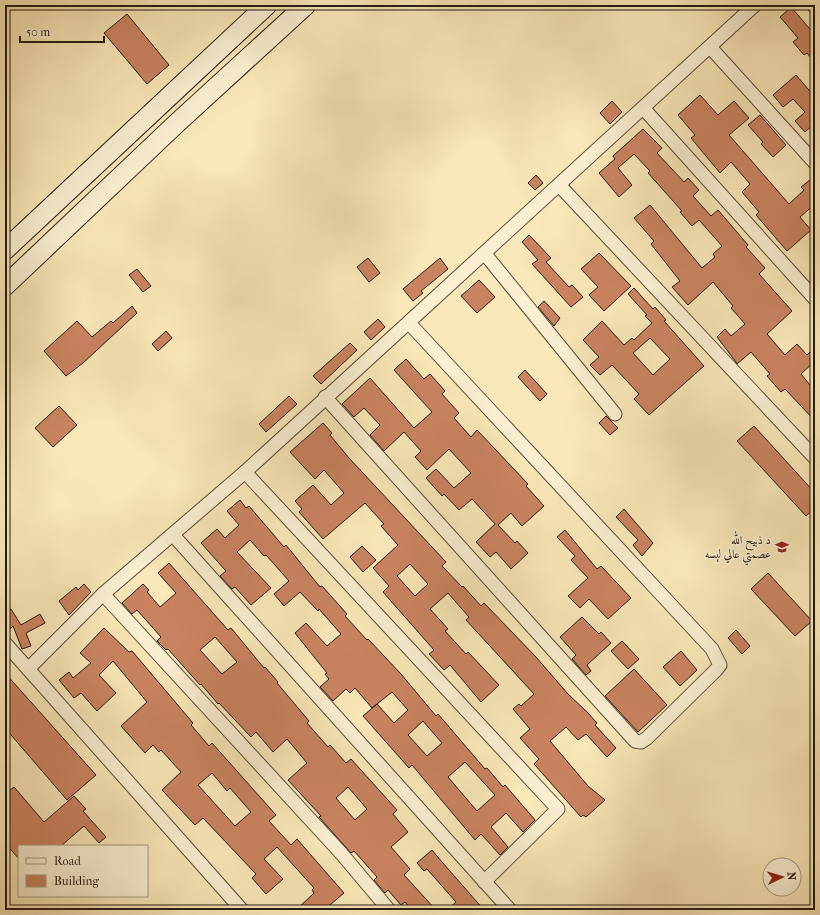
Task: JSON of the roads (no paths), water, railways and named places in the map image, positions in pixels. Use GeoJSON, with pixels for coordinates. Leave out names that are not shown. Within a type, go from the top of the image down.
{"type":"FeatureCollection","features":[{"type":"Feature","properties":{"kind":"main road"},"geometry":{"type":"LineString","coordinates":[[5,250],[203,63],[267,5]]}},
{"type":"Feature","properties":{"kind":"main road"},"geometry":{"type":"LineString","coordinates":[[5,286],[199,103],[306,5]]}},
{"type":"Feature","properties":{"kind":"main road"},"geometry":{"type":"LineString","coordinates":[[203,63],[221,83]]}},
{"type":"Feature","properties":{"kind":"main road"},"geometry":{"type":"LineString","coordinates":[[181,84],[199,103]]}},
{"type":"Feature","properties":{"kind":"street"},"geometry":{"type":"LineString","coordinates":[[28,669],[103,594],[245,472],[325,397],[644,109],[755,5]]}},
{"type":"Feature","properties":{"kind":"street"},"geometry":{"type":"LineString","coordinates":[[710,47],[815,162]]}},
{"type":"Feature","properties":{"kind":"street"},"geometry":{"type":"LineString","coordinates":[[644,109],[815,299]]}},
{"type":"Feature","properties":{"kind":"street"},"geometry":{"type":"LineString","coordinates":[[559,186],[815,458]]}},
{"type":"Feature","properties":{"kind":"street"},"geometry":{"type":"LineString","coordinates":[[485,254],[615,414]]}},
{"type":"Feature","properties":{"kind":"street"},"geometry":{"type":"LineString","coordinates":[[325,397],[635,741],[642,742],[647,738],[716,670],[720,664],[718,657],[408,323]]}},
{"type":"Feature","properties":{"kind":"street"},"geometry":{"type":"LineString","coordinates":[[245,472],[558,809],[484,882]]}},
{"type":"Feature","properties":{"kind":"street"},"geometry":{"type":"LineString","coordinates":[[173,535],[510,910]]}},
{"type":"Feature","properties":{"kind":"street"},"geometry":{"type":"LineString","coordinates":[[103,594],[341,853],[390,910]]}},
{"type":"Feature","properties":{"kind":"street"},"geometry":{"type":"LineString","coordinates":[[5,643],[242,910]]}},
{"type":"Feature","properties":{"kind":"place","name":"د ذبیح الله عصمتي عالي لېسه"},"geometry":{"type":"Point","coordinates":[782,547]}}]}
